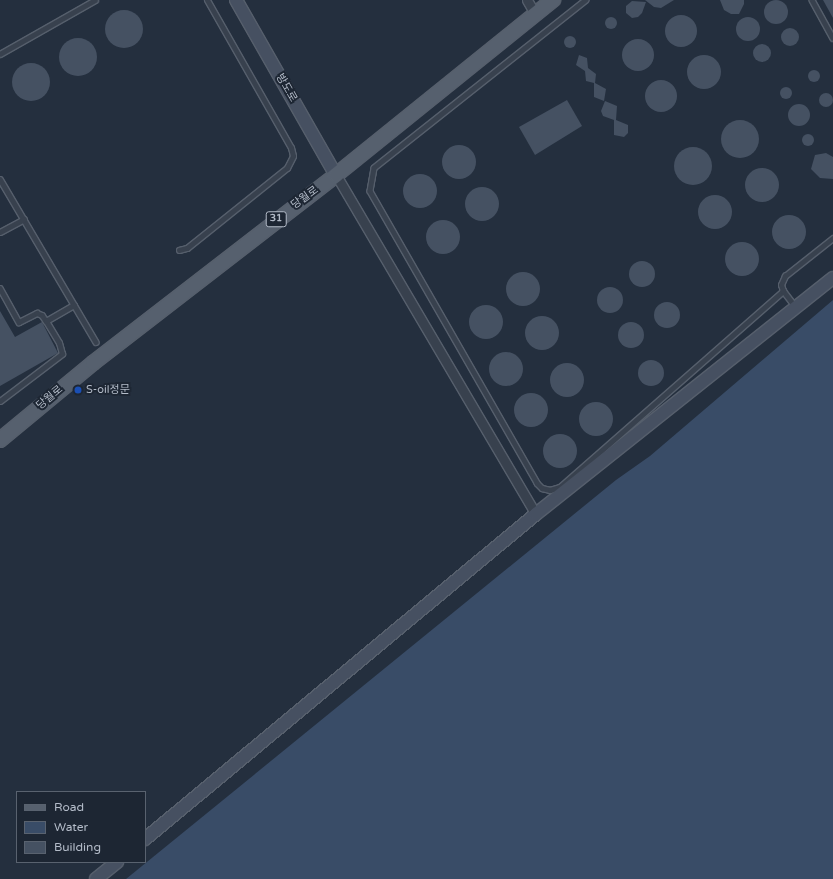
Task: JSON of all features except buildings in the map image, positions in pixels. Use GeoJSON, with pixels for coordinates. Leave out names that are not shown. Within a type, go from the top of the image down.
{"type":"FeatureCollection","features":[{"type":"Feature","properties":{"kind":"main road","name":"방도로"},"geometry":{"type":"LineString","coordinates":[[236,0],[336,175]]}},
{"type":"Feature","properties":{"kind":"main road","name":"당월로"},"geometry":{"type":"LineString","coordinates":[[0,440],[118,344],[336,175],[553,0]]}},
{"type":"Feature","properties":{"kind":"main road"},"geometry":{"type":"LineString","coordinates":[[146,838],[536,514],[833,278]]}},
{"type":"Feature","properties":{"kind":"main road"},"geometry":{"type":"LineString","coordinates":[[96,879],[116,863]]}},
{"type":"Feature","properties":{"kind":"street"},"geometry":{"type":"LineString","coordinates":[[527,0],[535,14]]}},
{"type":"Feature","properties":{"kind":"street"},"geometry":{"type":"LineString","coordinates":[[336,175],[536,514]]}},
{"type":"Feature","properties":{"kind":"lane"},"geometry":{"type":"LineString","coordinates":[[0,54],[95,0]]}},
{"type":"Feature","properties":{"kind":"lane"},"geometry":{"type":"LineString","coordinates":[[179,250],[187,248],[287,168],[293,156],[291,148],[207,0]]}},
{"type":"Feature","properties":{"kind":"lane"},"geometry":{"type":"LineString","coordinates":[[586,0],[374,168],[370,191],[536,483],[542,488],[550,490],[560,487],[783,291]]}},
{"type":"Feature","properties":{"kind":"lane"},"geometry":{"type":"LineString","coordinates":[[812,0],[833,38]]}},
{"type":"Feature","properties":{"kind":"lane"},"geometry":{"type":"LineString","coordinates":[[0,179],[96,342]]}},
{"type":"Feature","properties":{"kind":"lane"},"geometry":{"type":"LineString","coordinates":[[0,232],[24,219]]}},
{"type":"Feature","properties":{"kind":"lane"},"geometry":{"type":"LineString","coordinates":[[796,308],[783,291],[782,285],[785,276],[833,238]]}},
{"type":"Feature","properties":{"kind":"lane"},"geometry":{"type":"LineString","coordinates":[[0,288],[19,322],[37,313],[42,315],[59,343],[62,354],[0,401]]}},
{"type":"Feature","properties":{"kind":"lane"},"geometry":{"type":"LineString","coordinates":[[0,301],[6,298]]}},
{"type":"Feature","properties":{"kind":"lane"},"geometry":{"type":"LineString","coordinates":[[46,321],[74,305]]}},
{"type":"Feature","properties":{"kind":"water"},"geometry":{"type":"Polygon","coordinates":[[[833,300],[833,879],[126,879],[616,480],[650,456],[833,300]]]}},
{"type":"Feature","properties":{"kind":"place","name":"S-oil정문"},"geometry":{"type":"Point","coordinates":[78,390]}}]}
